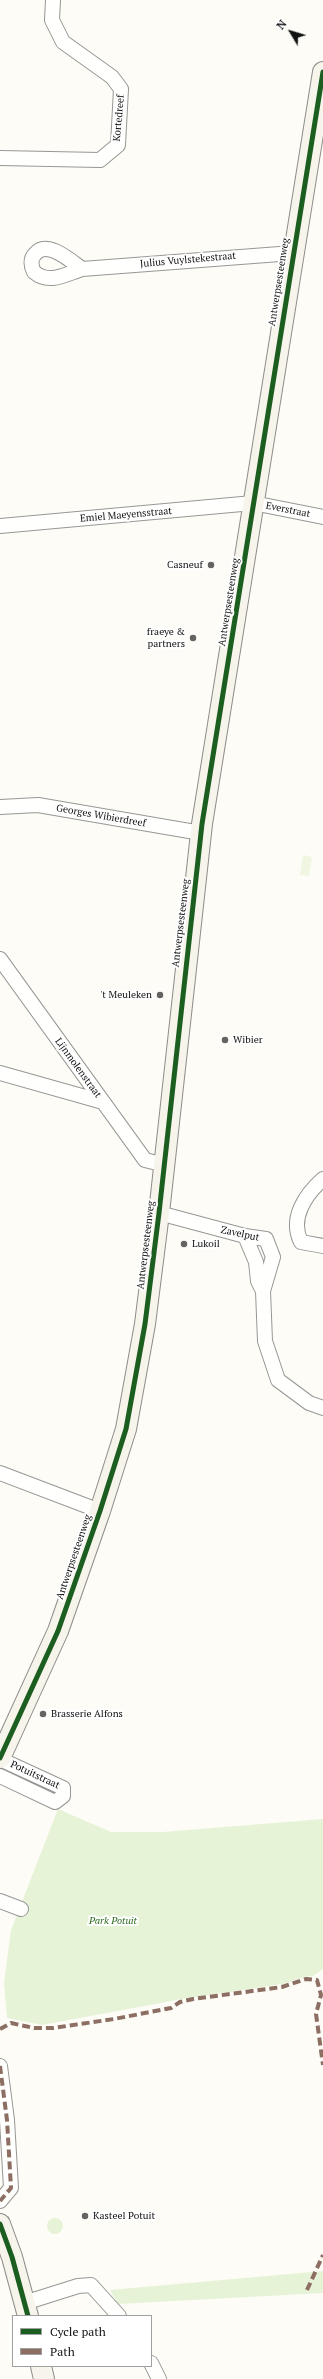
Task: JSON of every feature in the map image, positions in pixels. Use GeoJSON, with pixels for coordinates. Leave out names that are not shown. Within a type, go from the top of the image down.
{"type":"FeatureCollection","features":[{"type":"Feature","properties":{"kind":"main road","name":"Antwerpsesteenweg"},"geometry":{"type":"LineString","coordinates":[[0,1758],[58,1631],[100,1511],[126,1429],[146,1324],[160,1213],[201,833],[323,72]]}},
{"type":"Feature","properties":{"kind":"main road"},"geometry":{"type":"LineString","coordinates":[[0,2224],[5,2254],[26,2309]]}},
{"type":"Feature","properties":{"kind":"main road"},"geometry":{"type":"LineString","coordinates":[[41,2367],[44,2379]]}},
{"type":"Feature","properties":{"kind":"street","name":"Kortedreef"},"geometry":{"type":"LineString","coordinates":[[0,158],[100,160],[118,145],[121,89],[112,77],[63,42],[52,20],[53,0]]}},
{"type":"Feature","properties":{"kind":"street","name":"Julius Vuylstekestraat"},"geometry":{"type":"LineString","coordinates":[[82,269],[293,253]]}},
{"type":"Feature","properties":{"kind":"street","name":"Everstraat"},"geometry":{"type":"LineString","coordinates":[[253,503],[323,517]]}},
{"type":"Feature","properties":{"kind":"street","name":"Emiel Maeyensstraat"},"geometry":{"type":"LineString","coordinates":[[0,526],[253,503]]}},
{"type":"Feature","properties":{"kind":"street","name":"Georges Wibierdreef"},"geometry":{"type":"LineString","coordinates":[[0,807],[38,805],[201,833]]}},
{"type":"Feature","properties":{"kind":"street","name":"Lijnmolenstraat"},"geometry":{"type":"LineString","coordinates":[[0,959],[145,1160],[164,1165]]}},
{"type":"Feature","properties":{"kind":"street"},"geometry":{"type":"LineString","coordinates":[[0,1073],[103,1102]]}},
{"type":"Feature","properties":{"kind":"street"},"geometry":{"type":"LineString","coordinates":[[323,1179],[313,1188],[300,1205],[298,1236],[301,1242],[323,1246]]}},
{"type":"Feature","properties":{"kind":"street","name":"Zavelput"},"geometry":{"type":"LineString","coordinates":[[160,1213],[245,1236],[266,1239],[273,1257],[263,1291]]}},
{"type":"Feature","properties":{"kind":"street"},"geometry":{"type":"LineString","coordinates":[[245,1236],[256,1262],[258,1281],[263,1291],[265,1341],[278,1380],[309,1403],[323,1408]]}},
{"type":"Feature","properties":{"kind":"street"},"geometry":{"type":"LineString","coordinates":[[0,1473],[100,1511]]}},
{"type":"Feature","properties":{"kind":"street","name":"Potuitstraat"},"geometry":{"type":"LineString","coordinates":[[0,1758],[63,1788],[63,1796],[55,1802],[0,1776]]}},
{"type":"Feature","properties":{"kind":"street"},"geometry":{"type":"LineString","coordinates":[[0,1901],[21,1909]]}},
{"type":"Feature","properties":{"kind":"street"},"geometry":{"type":"LineString","coordinates":[[0,2066],[7,2120],[11,2188],[0,2201]]}},
{"type":"Feature","properties":{"kind":"street"},"geometry":{"type":"LineString","coordinates":[[26,2309],[78,2286],[91,2285],[118,2315]]}},
{"type":"Feature","properties":{"kind":"street"},"geometry":{"type":"LineString","coordinates":[[152,2365],[160,2379]]}},
{"type":"Feature","properties":{"kind":"green space"},"geometry":{"type":"Polygon","coordinates":[[[303,855],[312,857],[309,876],[300,875],[303,855]]]}},
{"type":"Feature","properties":{"kind":"green space","name":"Park Potuit"},"geometry":{"type":"Polygon","coordinates":[[[58,1809],[111,1832],[163,1832],[323,1819],[323,1969],[313,1976],[304,1977],[283,1984],[182,1999],[42,2025],[7,2018],[4,1983],[11,1930],[58,1809]]]}},
{"type":"Feature","properties":{"kind":"green space"},"geometry":{"type":"Polygon","coordinates":[[[55,2218],[62,2223],[63,2226],[58,2233],[55,2234],[48,2229],[47,2226],[52,2219],[55,2218]]]}},
{"type":"Feature","properties":{"kind":"green space"},"geometry":{"type":"Polygon","coordinates":[[[323,2271],[323,2293],[118,2304],[110,2290],[323,2271]]]}},
{"type":"Feature","properties":{"kind":"marked path"},"geometry":{"type":"LineString","coordinates":[[0,2029],[11,2023],[34,2028],[53,2028],[114,2019],[171,2008],[180,2002],[193,1999],[282,1987],[306,1979],[317,1980],[321,1995],[316,2014],[323,2065]]}},
{"type":"Feature","properties":{"kind":"marked path"},"geometry":{"type":"LineString","coordinates":[[0,2066],[7,2120],[11,2188],[0,2201]]}},
{"type":"Feature","properties":{"kind":"marked path"},"geometry":{"type":"LineString","coordinates":[[307,2290],[323,2255]]}},
{"type":"Feature","properties":{"kind":"cycle path"},"geometry":{"type":"LineString","coordinates":[[0,1758],[58,1631],[100,1511],[126,1429],[145,1324],[159,1213],[202,824],[323,72]]}},
{"type":"Feature","properties":{"kind":"cycle path"},"geometry":{"type":"LineString","coordinates":[[0,2224],[12,2257],[28,2315]]}},
{"type":"Feature","properties":{"kind":"place","name":"Casneuf"},"geometry":{"type":"Point","coordinates":[211,565]}},
{"type":"Feature","properties":{"kind":"place","name":"fraeye & partners"},"geometry":{"type":"Point","coordinates":[193,638]}},
{"type":"Feature","properties":{"kind":"place","name":"'t Meuleken"},"geometry":{"type":"Point","coordinates":[160,995]}},
{"type":"Feature","properties":{"kind":"place","name":"Wibier"},"geometry":{"type":"Point","coordinates":[225,1040]}},
{"type":"Feature","properties":{"kind":"place","name":"Lukoil"},"geometry":{"type":"Point","coordinates":[184,1244]}},
{"type":"Feature","properties":{"kind":"place","name":"Brasserie Alfons"},"geometry":{"type":"Point","coordinates":[43,1714]}},
{"type":"Feature","properties":{"kind":"place","name":"Kasteel Potuit"},"geometry":{"type":"Point","coordinates":[85,2216]}}]}
